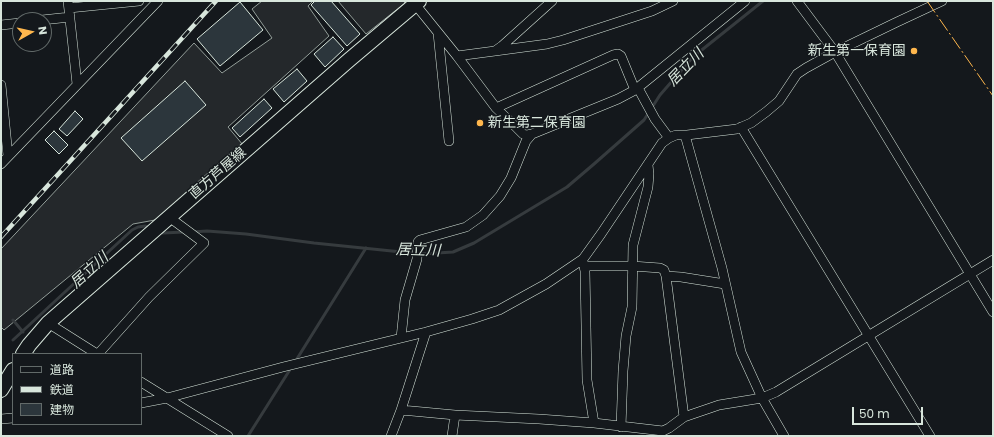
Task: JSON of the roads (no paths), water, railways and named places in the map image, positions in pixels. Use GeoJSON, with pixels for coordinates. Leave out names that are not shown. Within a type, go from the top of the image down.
{"type":"FeatureCollection","features":[{"type":"Feature","properties":{"kind":"main road","name":"直方芦屋線"},"geometry":{"type":"LineString","coordinates":[[24,353],[48,323],[145,238],[168,221],[349,60],[417,3]]}},
{"type":"Feature","properties":{"kind":"main road"},"geometry":{"type":"LineString","coordinates":[[1,390],[12,372]]}},
{"type":"Feature","properties":{"kind":"street"},"geometry":{"type":"LineString","coordinates":[[52,16],[69,9],[139,1]]}},
{"type":"Feature","properties":{"kind":"street"},"geometry":{"type":"LineString","coordinates":[[495,51],[552,1]]}},
{"type":"Feature","properties":{"kind":"street"},"geometry":{"type":"LineString","coordinates":[[457,56],[546,44],[563,40],[652,11],[673,1]]}},
{"type":"Feature","properties":{"kind":"street"},"geometry":{"type":"LineString","coordinates":[[797,1],[835,52],[993,312]]}},
{"type":"Feature","properties":{"kind":"street"},"geometry":{"type":"LineString","coordinates":[[142,403],[167,398],[298,363],[426,332],[499,310],[583,263],[662,143],[669,138],[676,135],[737,129],[751,123],[779,101],[797,74],[806,68],[835,52],[942,1]]}},
{"type":"Feature","properties":{"kind":"street"},"geometry":{"type":"LineString","coordinates":[[417,3],[496,108],[523,134],[532,134],[618,99],[636,89],[742,2]]}},
{"type":"Feature","properties":{"kind":"street"},"geometry":{"type":"LineString","coordinates":[[1,164],[154,3]]}},
{"type":"Feature","properties":{"kind":"street"},"geometry":{"type":"LineString","coordinates":[[69,9],[77,84]]}},
{"type":"Feature","properties":{"kind":"street"},"geometry":{"type":"LineString","coordinates":[[1,25],[12,24]]}},
{"type":"Feature","properties":{"kind":"street"},"geometry":{"type":"LineString","coordinates":[[438,32],[449,141]]}},
{"type":"Feature","properties":{"kind":"street"},"geometry":{"type":"LineString","coordinates":[[496,108],[618,54],[621,56],[636,89],[669,138]]}},
{"type":"Feature","properties":{"kind":"street"},"geometry":{"type":"LineString","coordinates":[[1,85],[8,156]]}},
{"type":"Feature","properties":{"kind":"street"},"geometry":{"type":"LineString","coordinates":[[741,127],[930,436]]}},
{"type":"Feature","properties":{"kind":"street"},"geometry":{"type":"LineString","coordinates":[[401,338],[405,300],[417,259],[418,242],[420,240],[466,227],[483,215],[500,196],[511,178],[526,141],[532,134]]}},
{"type":"Feature","properties":{"kind":"street"},"geometry":{"type":"LineString","coordinates":[[685,135],[722,268],[741,352],[762,398],[784,436]]}},
{"type":"Feature","properties":{"kind":"street"},"geometry":{"type":"LineString","coordinates":[[621,427],[626,336],[632,307],[633,245],[648,187],[648,165]]}},
{"type":"Feature","properties":{"kind":"street"},"geometry":{"type":"LineString","coordinates":[[99,353],[149,297],[204,243],[168,221]]}},
{"type":"Feature","properties":{"kind":"street"},"geometry":{"type":"LineString","coordinates":[[401,410],[455,415],[594,423],[663,432],[684,417],[719,405],[762,398],[776,392],[993,260]]}},
{"type":"Feature","properties":{"kind":"street"},"geometry":{"type":"LineString","coordinates":[[583,263],[595,266],[632,266],[660,268],[664,270],[684,417]]}},
{"type":"Feature","properties":{"kind":"street"},"geometry":{"type":"LineString","coordinates":[[583,263],[586,288],[587,380],[594,423]]}},
{"type":"Feature","properties":{"kind":"street"},"geometry":{"type":"LineString","coordinates":[[666,276],[725,284]]}},
{"type":"Feature","properties":{"kind":"street"},"geometry":{"type":"LineString","coordinates":[[48,323],[96,353]]}},
{"type":"Feature","properties":{"kind":"street"},"geometry":{"type":"LineString","coordinates":[[391,436],[426,332]]}},
{"type":"Feature","properties":{"kind":"street"},"geometry":{"type":"LineString","coordinates":[[142,383],[228,436]]}},
{"type":"Feature","properties":{"kind":"street"},"geometry":{"type":"LineString","coordinates":[[452,436],[455,415]]}},
{"type":"Feature","properties":{"kind":"street"},"geometry":{"type":"LineString","coordinates":[[1,419],[12,418]]}},
{"type":"Feature","properties":{"kind":"waterway","name":"居立川"},"geometry":{"type":"LineString","coordinates":[[192,232],[207,231],[246,234],[314,243],[421,254],[453,252],[474,243],[567,187],[644,120],[660,95],[693,57],[763,1]]}},
{"type":"Feature","properties":{"kind":"waterway","name":"居立川"},"geometry":{"type":"LineString","coordinates":[[13,340],[132,230],[145,226],[151,228]]}},
{"type":"Feature","properties":{"kind":"waterway","name":"居立川"},"geometry":{"type":"LineString","coordinates":[[160,232],[184,232]]}},
{"type":"Feature","properties":{"kind":"waterway"},"geometry":{"type":"LineString","coordinates":[[295,362],[366,248]]}},
{"type":"Feature","properties":{"kind":"waterway","name":"居立川"},"geometry":{"type":"LineString","coordinates":[[13,320],[23,332]]}},
{"type":"Feature","properties":{"kind":"waterway"},"geometry":{"type":"LineString","coordinates":[[248,436],[291,368]]}},
{"type":"Feature","properties":{"kind":"railway"},"geometry":{"type":"LineString","coordinates":[[1,237],[216,1]]}},
{"type":"Feature","properties":{"kind":"place","name":"新生第一保育園"},"geometry":{"type":"Point","coordinates":[914,51]}},
{"type":"Feature","properties":{"kind":"place","name":"新生第二保育園"},"geometry":{"type":"Point","coordinates":[480,123]}}]}
